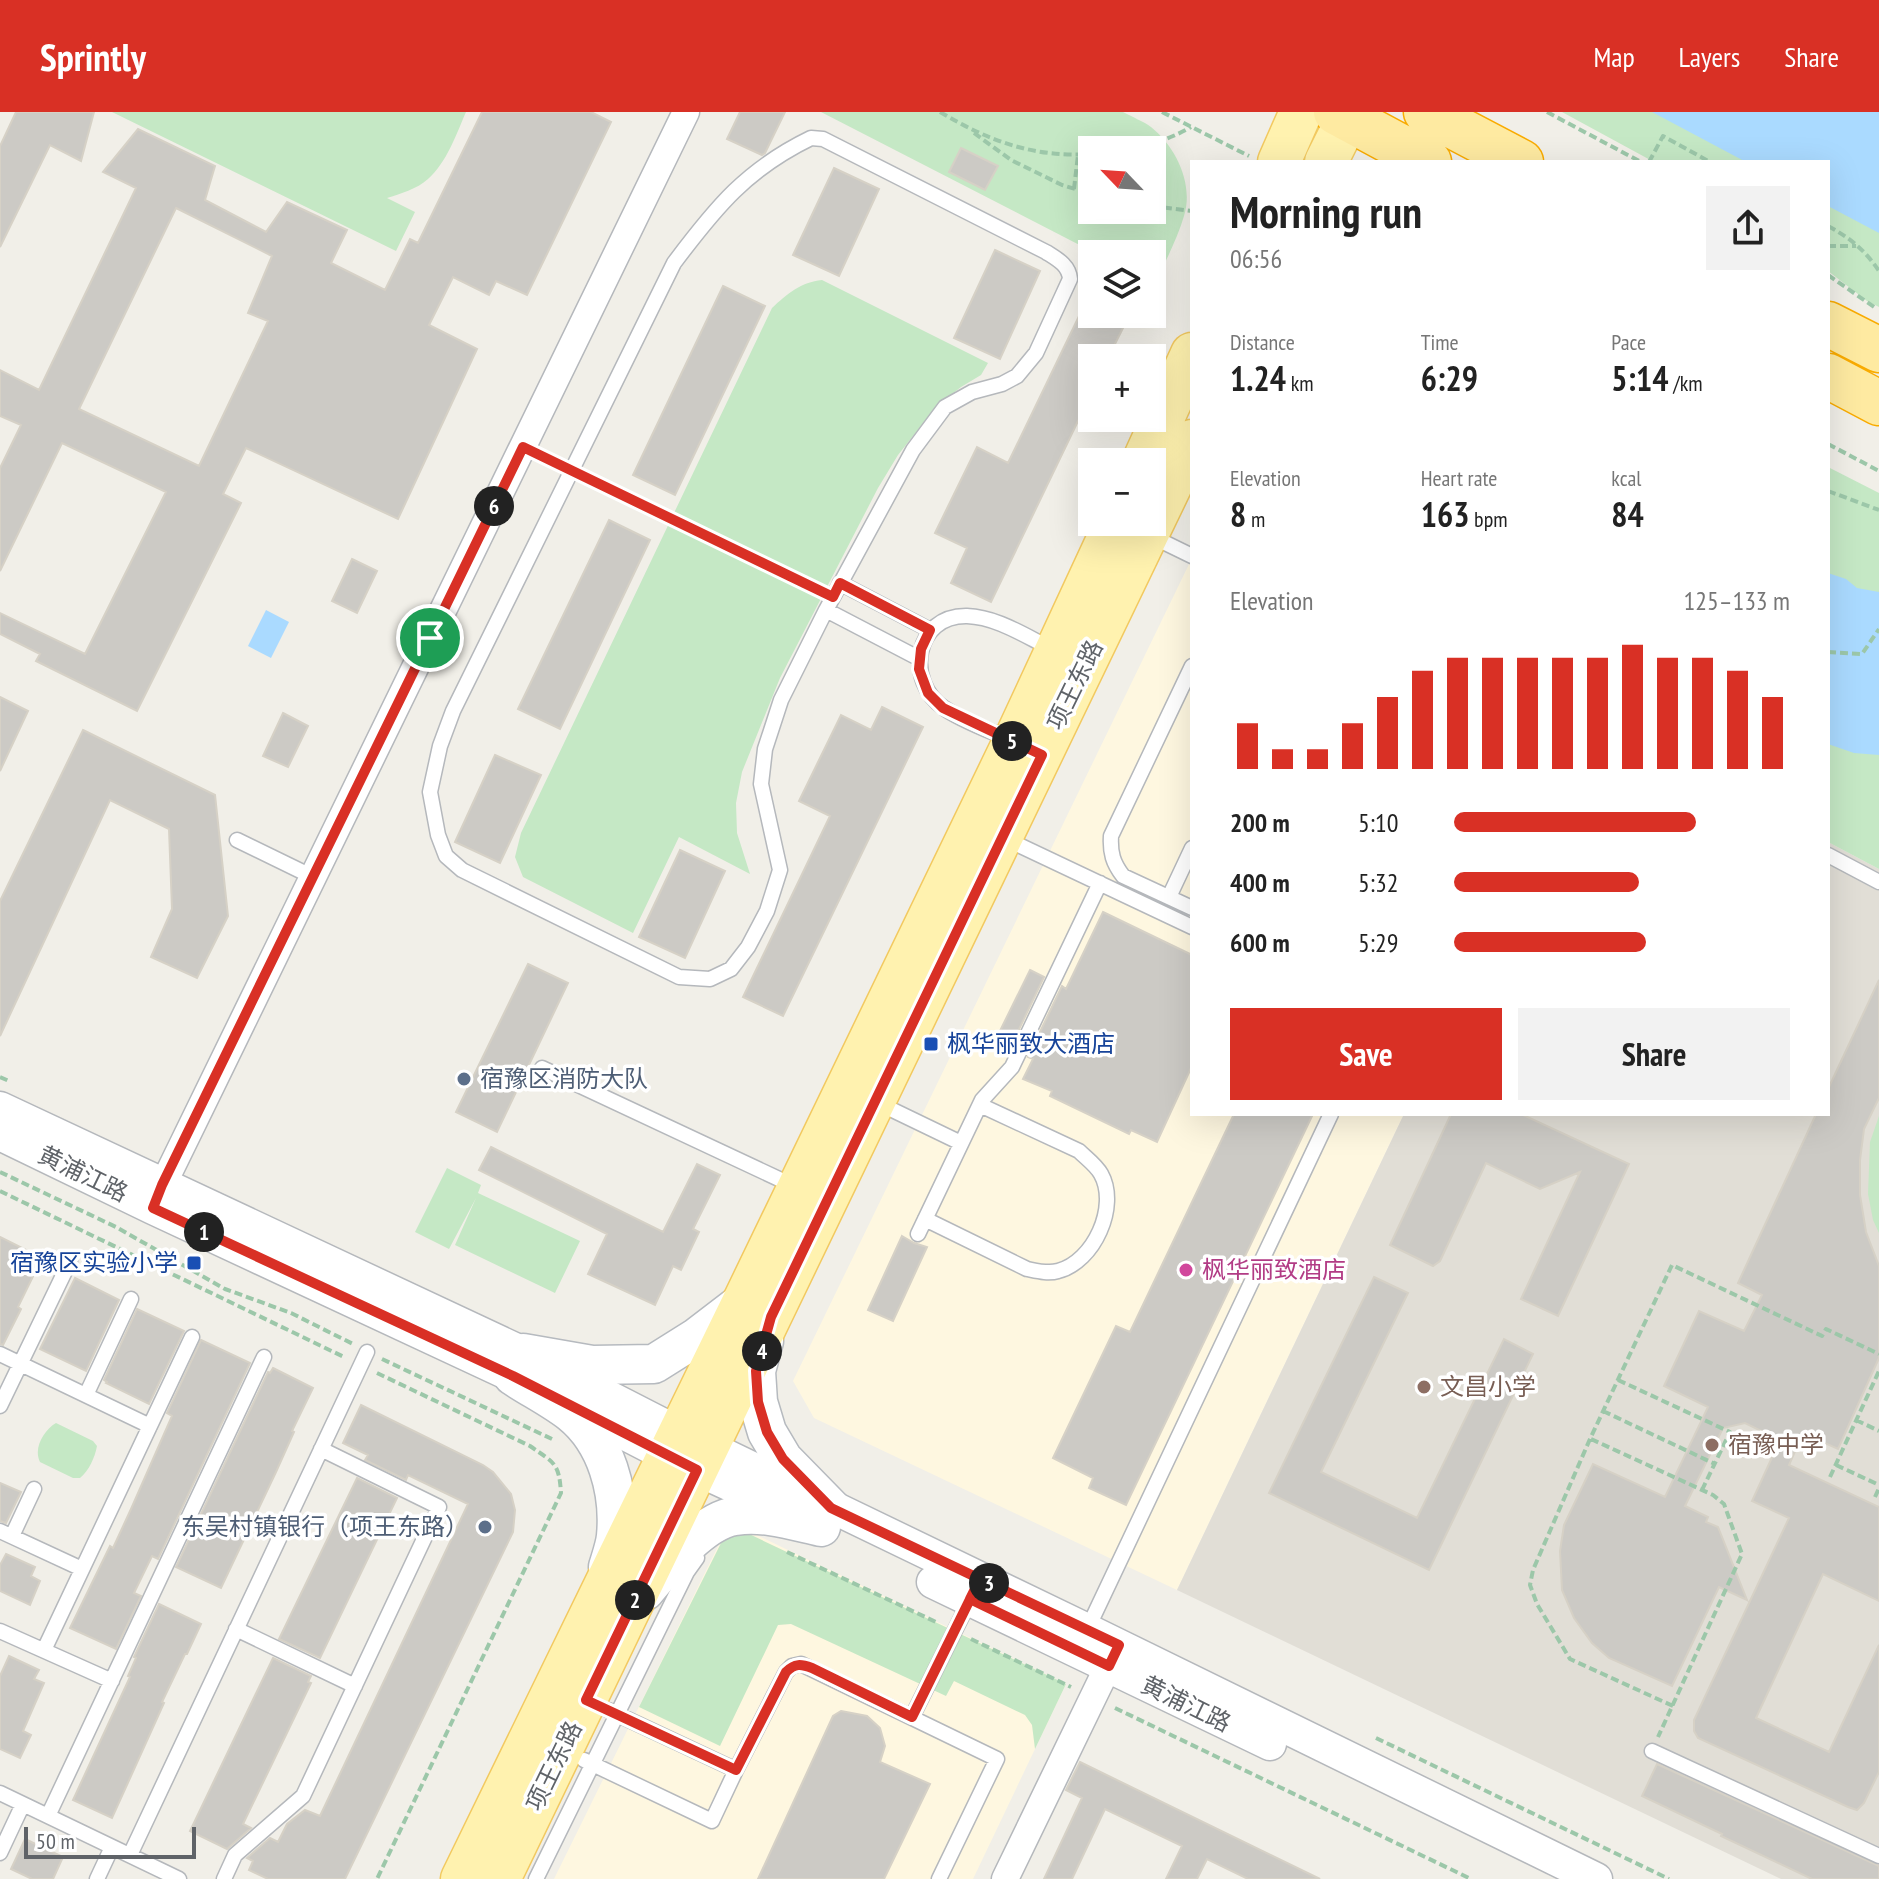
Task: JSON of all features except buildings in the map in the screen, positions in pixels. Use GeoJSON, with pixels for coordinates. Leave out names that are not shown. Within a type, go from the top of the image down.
{"type":"FeatureCollection","features":[{"type":"Feature","properties":{"kind":"highway"},"geometry":{"type":"LineString","coordinates":[[1426,112],[1517,160]]}},
{"type":"Feature","properties":{"kind":"highway"},"geometry":{"type":"LineString","coordinates":[[1345,114],[1426,160]]}},
{"type":"Feature","properties":{"kind":"highway"},"geometry":{"type":"LineString","coordinates":[[1830,325],[1879,350]]}},
{"type":"Feature","properties":{"kind":"highway"},"geometry":{"type":"LineString","coordinates":[[1830,377],[1879,403]]}},
{"type":"Feature","properties":{"kind":"main road"},"geometry":{"type":"LineString","coordinates":[[1280,160],[1301,112]]}},
{"type":"Feature","properties":{"kind":"main road"},"geometry":{"type":"LineString","coordinates":[[1327,160],[1345,114]]}},
{"type":"Feature","properties":{"kind":"main road"},"geometry":{"type":"LineString","coordinates":[[1149,448],[1190,358]]}},
{"type":"Feature","properties":{"kind":"main road","name":"项王东路"},"geometry":{"type":"LineString","coordinates":[[1166,479],[1190,444]]}},
{"type":"Feature","properties":{"kind":"main road","name":"项王东路"},"geometry":{"type":"LineString","coordinates":[[462,1879],[616,1600],[1128,536]]}},
{"type":"Feature","properties":{"kind":"main road","name":"项王东路"},"geometry":{"type":"LineString","coordinates":[[861,1095],[1002,837],[1028,748]]}},
{"type":"Feature","properties":{"kind":"main road"},"geometry":{"type":"LineString","coordinates":[[518,1365],[654,1364],[697,1337],[758,1309],[758,1402],[767,1432],[826,1518]]}},
{"type":"Feature","properties":{"kind":"main road"},"geometry":{"type":"LineString","coordinates":[[518,1365],[593,1436],[608,1465],[615,1497],[616,1600]]}},
{"type":"Feature","properties":{"kind":"main road"},"geometry":{"type":"LineString","coordinates":[[616,1600],[721,1520],[753,1515],[783,1519],[826,1518]]}},
{"type":"Feature","properties":{"kind":"main road","name":"项王东路"},"geometry":{"type":"LineString","coordinates":[[499,1879],[577,1757],[601,1707],[616,1600]]}},
{"type":"Feature","properties":{"kind":"street"},"geometry":{"type":"LineString","coordinates":[[157,1197],[686,112]]}},
{"type":"Feature","properties":{"kind":"street","name":"黄浦江路"},"geometry":{"type":"LineString","coordinates":[[0,1108],[157,1197]]}},
{"type":"Feature","properties":{"kind":"street","name":"黄浦江路"},"geometry":{"type":"LineString","coordinates":[[0,1134],[157,1197],[518,1365],[688,1452],[1114,1656],[1596,1879]]}},
{"type":"Feature","properties":{"kind":"street","name":"黄浦江路"},"geometry":{"type":"LineString","coordinates":[[975,1589],[1087,1630],[1114,1656],[1550,1879]]}},
{"type":"Feature","properties":{"kind":"street"},"geometry":{"type":"LineString","coordinates":[[1005,1879],[1114,1656]]}},
{"type":"Feature","properties":{"kind":"lane"},"geometry":{"type":"LineString","coordinates":[[811,138],[823,139],[1046,252],[1069,270],[1070,279],[1036,353],[1017,376],[1002,384],[972,392],[945,407],[913,450],[840,583],[781,700],[765,749],[761,784],[780,870],[767,911],[748,947],[731,969],[710,979],[679,977],[462,870],[446,856],[438,835],[430,792],[440,746],[453,711],[674,263],[707,219],[740,183],[783,151],[811,138]]}},
{"type":"Feature","properties":{"kind":"lane"},"geometry":{"type":"LineString","coordinates":[[1149,536],[1190,555]]}},
{"type":"Feature","properties":{"kind":"lane"},"geometry":{"type":"LineString","coordinates":[[840,583],[930,630]]}},
{"type":"Feature","properties":{"kind":"lane"},"geometry":{"type":"LineString","coordinates":[[829,604],[920,659]]}},
{"type":"Feature","properties":{"kind":"lane"},"geometry":{"type":"LineString","coordinates":[[1028,748],[943,708],[928,693],[919,669],[921,649],[930,630],[945,620],[965,616],[990,620],[1071,659]]}},
{"type":"Feature","properties":{"kind":"lane"},"geometry":{"type":"LineString","coordinates":[[1190,670],[1111,836],[1110,853],[1123,876],[1190,907]]}},
{"type":"Feature","properties":{"kind":"lane"},"geometry":{"type":"LineString","coordinates":[[1002,837],[1190,926]]}},
{"type":"Feature","properties":{"kind":"lane"},"geometry":{"type":"LineString","coordinates":[[237,840],[313,877]]}},
{"type":"Feature","properties":{"kind":"lane"},"geometry":{"type":"LineString","coordinates":[[1169,897],[1190,852]]}},
{"type":"Feature","properties":{"kind":"lane"},"geometry":{"type":"LineString","coordinates":[[1830,856],[1879,882]]}},
{"type":"Feature","properties":{"kind":"lane"},"geometry":{"type":"LineString","coordinates":[[918,1234],[980,1105],[1012,1067],[1100,883]]}},
{"type":"Feature","properties":{"kind":"lane"},"geometry":{"type":"LineString","coordinates":[[542,1068],[813,1194]]}},
{"type":"Feature","properties":{"kind":"lane"},"geometry":{"type":"LineString","coordinates":[[861,1095],[961,1143]]}},
{"type":"Feature","properties":{"kind":"lane"},"geometry":{"type":"LineString","coordinates":[[925,1219],[1027,1269],[1044,1272],[1057,1272],[1083,1256],[1103,1224],[1107,1207],[1106,1187],[1092,1163],[1079,1151],[980,1105]]}},
{"type":"Feature","properties":{"kind":"lane"},"geometry":{"type":"LineString","coordinates":[[1087,1630],[1330,1116]]}},
{"type":"Feature","properties":{"kind":"lane"},"geometry":{"type":"LineString","coordinates":[[0,1406],[70,1261]]}},
{"type":"Feature","properties":{"kind":"lane"},"geometry":{"type":"LineString","coordinates":[[86,1395],[131,1299]]}},
{"type":"Feature","properties":{"kind":"lane"},"geometry":{"type":"LineString","coordinates":[[44,1650],[192,1337]]}},
{"type":"Feature","properties":{"kind":"lane"},"geometry":{"type":"LineString","coordinates":[[130,1855],[367,1352]]}},
{"type":"Feature","properties":{"kind":"lane"},"geometry":{"type":"LineString","coordinates":[[0,1354],[150,1426]]}},
{"type":"Feature","properties":{"kind":"lane"},"geometry":{"type":"LineString","coordinates":[[48,1816],[264,1357]]}},
{"type":"Feature","properties":{"kind":"lane"},"geometry":{"type":"LineString","coordinates":[[224,1879],[235,1855],[303,1796],[439,1507],[321,1449]]}},
{"type":"Feature","properties":{"kind":"lane"},"geometry":{"type":"LineString","coordinates":[[34,1489],[6,1533],[82,1569]]}},
{"type":"Feature","properties":{"kind":"lane"},"geometry":{"type":"LineString","coordinates":[[730,1525],[704,1547],[601,1707],[736,1770]]}},
{"type":"Feature","properties":{"kind":"lane"},"geometry":{"type":"LineString","coordinates":[[912,1717],[975,1589]]}},
{"type":"Feature","properties":{"kind":"lane"},"geometry":{"type":"LineString","coordinates":[[236,1629],[355,1686]]}},
{"type":"Feature","properties":{"kind":"lane"},"geometry":{"type":"LineString","coordinates":[[0,1631],[112,1681]]}},
{"type":"Feature","properties":{"kind":"lane"},"geometry":{"type":"LineString","coordinates":[[536,1879],[577,1757],[712,1821],[786,1672],[792,1666],[801,1664],[997,1759],[939,1879]]}},
{"type":"Feature","properties":{"kind":"lane"},"geometry":{"type":"LineString","coordinates":[[1654,1746],[1879,1856]]}},
{"type":"Feature","properties":{"kind":"lane"},"geometry":{"type":"LineString","coordinates":[[0,1793],[179,1879]]}},
{"type":"Feature","properties":{"kind":"lane"},"geometry":{"type":"LineString","coordinates":[[0,1853],[23,1804]]}},
{"type":"Feature","properties":{"kind":"lane"},"geometry":{"type":"LineString","coordinates":[[97,1879],[112,1847]]}},
{"type":"Feature","properties":{"kind":"path"},"geometry":{"type":"LineString","coordinates":[[940,112],[1011,160],[1078,190]]}},
{"type":"Feature","properties":{"kind":"path"},"geometry":{"type":"LineString","coordinates":[[1162,112],[1258,160]]}},
{"type":"Feature","properties":{"kind":"path"},"geometry":{"type":"LineString","coordinates":[[1547,112],[1637,160]]}},
{"type":"Feature","properties":{"kind":"path"},"geometry":{"type":"LineString","coordinates":[[1166,139],[1191,127]]}},
{"type":"Feature","properties":{"kind":"path"},"geometry":{"type":"LineString","coordinates":[[966,128],[1006,145],[1078,155],[1074,189]]}},
{"type":"Feature","properties":{"kind":"path"},"geometry":{"type":"LineString","coordinates":[[1650,160],[1663,136],[1706,160]]}},
{"type":"Feature","properties":{"kind":"path"},"geometry":{"type":"LineString","coordinates":[[1166,208],[1190,211]]}},
{"type":"Feature","properties":{"kind":"path"},"geometry":{"type":"LineString","coordinates":[[1830,227],[1850,238],[1879,271]]}},
{"type":"Feature","properties":{"kind":"path"},"geometry":{"type":"LineString","coordinates":[[1830,246],[1858,246]]}},
{"type":"Feature","properties":{"kind":"path"},"geometry":{"type":"LineString","coordinates":[[1830,276],[1879,311]]}},
{"type":"Feature","properties":{"kind":"path"},"geometry":{"type":"LineString","coordinates":[[1830,445],[1879,471]]}},
{"type":"Feature","properties":{"kind":"path"},"geometry":{"type":"LineString","coordinates":[[571,470],[829,604]]}},
{"type":"Feature","properties":{"kind":"path"},"geometry":{"type":"LineString","coordinates":[[1830,492],[1879,510]]}},
{"type":"Feature","properties":{"kind":"path"},"geometry":{"type":"LineString","coordinates":[[1830,652],[1862,654],[1879,629]]}},
{"type":"Feature","properties":{"kind":"path"},"geometry":{"type":"LineString","coordinates":[[1673,1706],[1570,1659],[1537,1604],[1530,1585],[1533,1570],[1590,1439],[1672,1265],[1822,1336],[1826,1329],[1879,1354]]}},
{"type":"Feature","properties":{"kind":"path"},"geometry":{"type":"LineString","coordinates":[[1830,1477],[1879,1371]]}},
{"type":"Feature","properties":{"kind":"path"},"geometry":{"type":"LineString","coordinates":[[1618,1380],[1730,1432],[1702,1490]]}},
{"type":"Feature","properties":{"kind":"path"},"geometry":{"type":"LineString","coordinates":[[1603,1411],[1715,1464]]}},
{"type":"Feature","properties":{"kind":"path"},"geometry":{"type":"LineString","coordinates":[[1856,1420],[1879,1431]]}},
{"type":"Feature","properties":{"kind":"path"},"geometry":{"type":"LineString","coordinates":[[1590,1439],[1713,1495],[1724,1504],[1742,1554],[1654,1746]]}},
{"type":"Feature","properties":{"kind":"path"},"geometry":{"type":"LineString","coordinates":[[1836,1465],[1879,1487],[1875,1497]]}},
{"type":"Feature","properties":{"kind":"shaded area","name":"枫华丽致酒店"},"geometry":{"type":"Polygon","coordinates":[[[1190,562],[1190,1116],[1403,1116],[1177,1590],[814,1418],[793,1381],[1190,562]]]}},
{"type":"Feature","properties":{"kind":"shaded area","name":"宿豫中学"},"geometry":{"type":"Polygon","coordinates":[[[1830,843],[1879,869],[1879,1879],[1781,1879],[1177,1590],[1403,1116],[1830,1116],[1830,843]]]}},
{"type":"Feature","properties":{"kind":"shaded area"},"geometry":{"type":"Polygon","coordinates":[[[730,1522],[1066,1684],[973,1879],[554,1879],[730,1522]]]}},
{"type":"Feature","properties":{"kind":"green space"},"geometry":{"type":"Polygon","coordinates":[[[112,112],[466,112],[435,172],[419,186],[387,198],[415,212],[396,251],[112,112]]]}},
{"type":"Feature","properties":{"kind":"green space"},"geometry":{"type":"Polygon","coordinates":[[[821,112],[1123,112],[1161,136],[1078,136],[1078,224],[1166,224],[1166,142],[1181,167],[1187,191],[1184,216],[1166,260],[1166,240],[1078,240],[1078,244],[821,112]]]}},
{"type":"Feature","properties":{"kind":"green space"},"geometry":{"type":"Polygon","coordinates":[[[1562,112],[1879,112],[1879,307],[1830,273],[1830,160],[1650,160],[1562,112]]]}},
{"type":"Feature","properties":{"kind":"green space"},"geometry":{"type":"Polygon","coordinates":[[[822,280],[988,363],[981,375],[936,407],[898,455],[780,678],[742,772],[736,803],[737,833],[750,874],[679,837],[633,933],[523,877],[515,857],[521,833],[772,308],[801,286],[822,280]]]}},
{"type":"Feature","properties":{"kind":"green space"},"geometry":{"type":"Polygon","coordinates":[[[1830,468],[1879,493],[1879,869],[1830,843],[1830,468]]]}},
{"type":"Feature","properties":{"kind":"green space"},"geometry":{"type":"Polygon","coordinates":[[[1879,1116],[1879,1233],[1868,1194],[1870,1142],[1879,1116]]]}},
{"type":"Feature","properties":{"kind":"green space"},"geometry":{"type":"Polygon","coordinates":[[[447,1168],[481,1185],[478,1193],[580,1241],[555,1293],[455,1245],[476,1198],[449,1249],[415,1232],[447,1168]]]}},
{"type":"Feature","properties":{"kind":"green space"},"geometry":{"type":"Polygon","coordinates":[[[56,1423],[93,1441],[97,1446],[91,1464],[80,1478],[73,1478],[40,1462],[38,1451],[41,1440],[56,1423]]]}},
{"type":"Feature","properties":{"kind":"green space"},"geometry":{"type":"Polygon","coordinates":[[[730,1525],[1066,1684],[1035,1749],[1032,1725],[1025,1715],[954,1681],[946,1696],[791,1624],[778,1625],[720,1746],[639,1707],[730,1525]]]}},
{"type":"Feature","properties":{"kind":"water"},"geometry":{"type":"Polygon","coordinates":[[[1652,112],[1879,112],[1879,233],[1830,207],[1830,160],[1742,160],[1652,112]]]}},
{"type":"Feature","properties":{"kind":"water"},"geometry":{"type":"Polygon","coordinates":[[[1830,574],[1846,579],[1857,588],[1879,592],[1879,755],[1854,753],[1830,745],[1830,574]]]}},
{"type":"Feature","properties":{"kind":"water"},"geometry":{"type":"Polygon","coordinates":[[[266,610],[289,622],[271,658],[248,646],[266,610]]]}},
{"type":"Feature","properties":{"kind":"place","name":"枫华丽致大酒店"},"geometry":{"type":"Point","coordinates":[931,1044]}},
{"type":"Feature","properties":{"kind":"place","name":"宿豫区消防大队"},"geometry":{"type":"Point","coordinates":[464,1079]}},
{"type":"Feature","properties":{"kind":"place","name":"宿豫区实验小学"},"geometry":{"type":"Point","coordinates":[194,1263]}},
{"type":"Feature","properties":{"kind":"place","name":"枫华丽致酒店"},"geometry":{"type":"Point","coordinates":[1186,1270]}},
{"type":"Feature","properties":{"kind":"place","name":"文昌小学"},"geometry":{"type":"Point","coordinates":[1424,1387]}},
{"type":"Feature","properties":{"kind":"place","name":"宿豫中学"},"geometry":{"type":"Point","coordinates":[1712,1445]}},
{"type":"Feature","properties":{"kind":"place","name":"东吴村镇银行（项王东路）"},"geometry":{"type":"Point","coordinates":[485,1527]}},
{"type":"Feature","properties":{"kind":"route"},"geometry":{"type":"LineString","coordinates":[[430,638],[153,1208],[513,1376],[697,1470],[586,1700],[736,1770],[786,1672],[792,1666],[801,1664],[812,1668],[912,1717],[980,1579],[1119,1645],[1109,1666],[970,1599],[980,1579],[831,1508],[783,1459],[767,1432],[758,1402],[756,1371],[771,1317],[1042,755],[943,708],[928,693],[919,669],[921,649],[930,630],[840,583],[833,597],[523,447],[430,638]]}}]}
